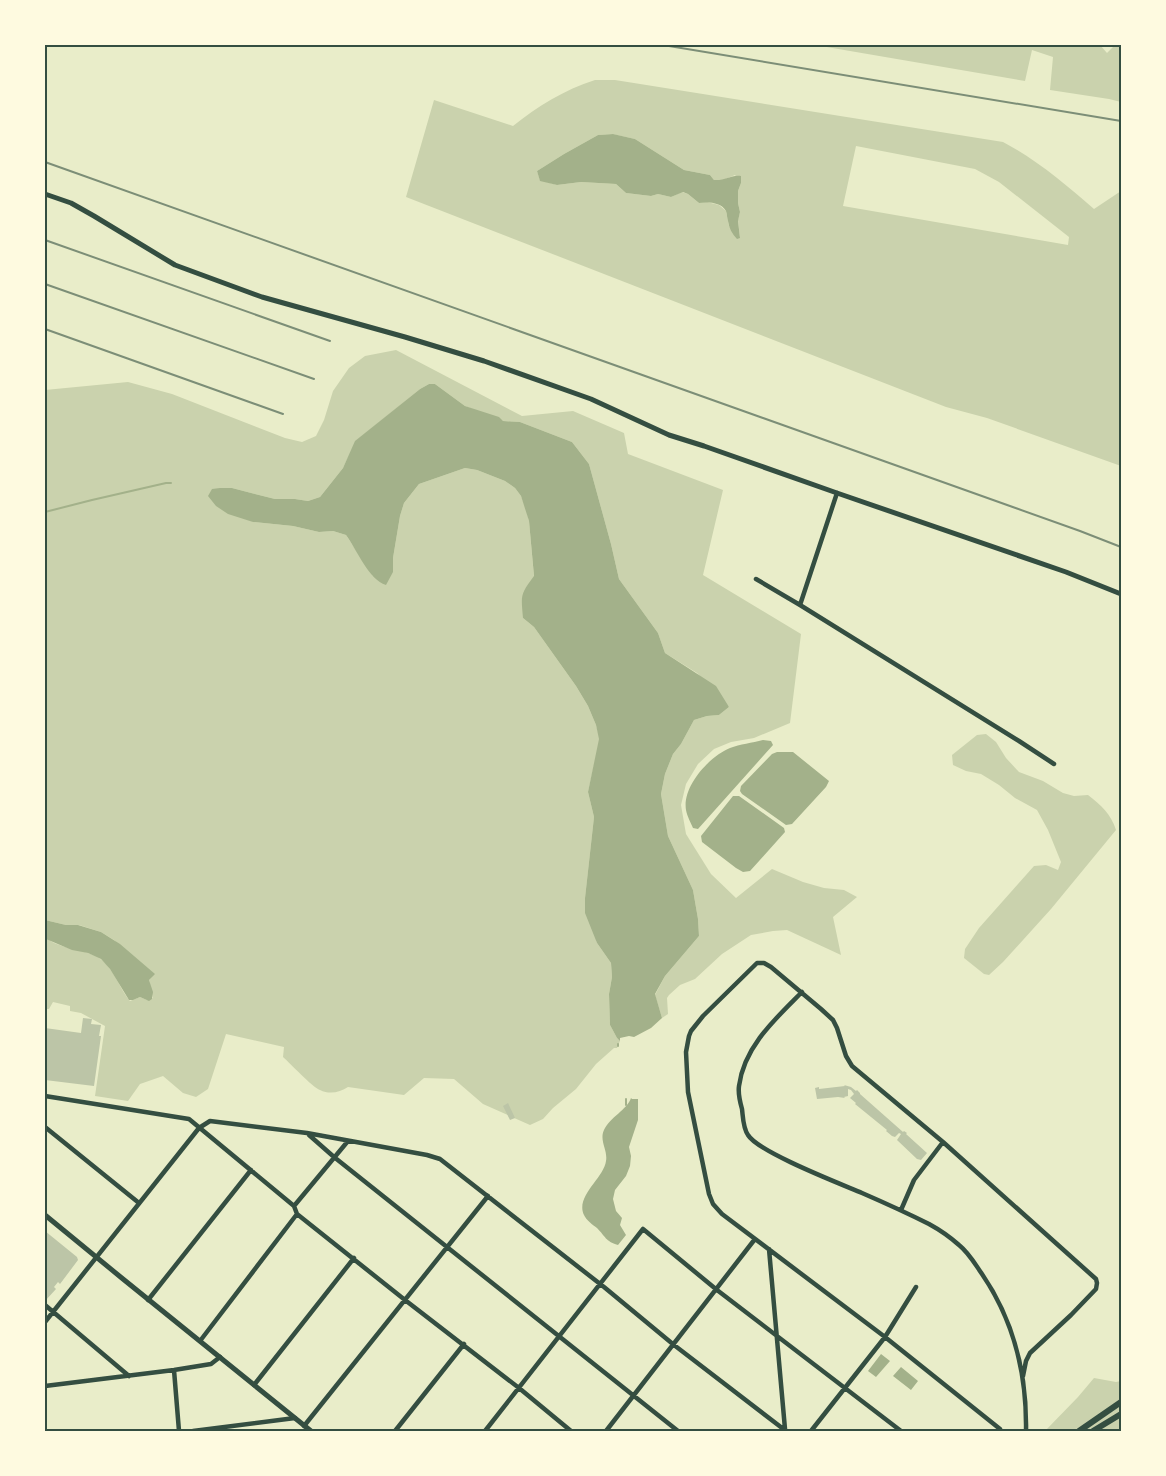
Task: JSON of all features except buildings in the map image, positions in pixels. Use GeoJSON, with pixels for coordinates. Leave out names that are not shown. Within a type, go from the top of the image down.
{"type":"FeatureCollection","features":[{"type":"Feature","properties":{"kind":"main road"},"geometry":{"type":"LineString","coordinates":[[1078,1431],[1121,1402]]}},
{"type":"Feature","properties":{"kind":"main road"},"geometry":{"type":"LineString","coordinates":[[1093,1431],[1121,1414]]}},
{"type":"Feature","properties":{"kind":"street"},"geometry":{"type":"LineString","coordinates":[[45,194],[71,203],[115,227],[175,265],[262,297],[494,364],[591,399],[669,435],[1066,572],[1121,594]]}},
{"type":"Feature","properties":{"kind":"street"},"geometry":{"type":"LineString","coordinates":[[800,605],[837,493]]}},
{"type":"Feature","properties":{"kind":"street"},"geometry":{"type":"LineString","coordinates":[[756,579],[1054,764]]}},
{"type":"Feature","properties":{"kind":"street"},"geometry":{"type":"LineString","coordinates":[[1000,1429],[885,1337],[722,1214],[713,1203],[709,1194],[688,1092],[686,1052],[691,1031],[703,1016],[757,963],[764,963],[771,967],[833,1020],[852,1066],[943,1142],[1096,1279],[1096,1289],[1071,1316],[1030,1353],[1023,1376]]}},
{"type":"Feature","properties":{"kind":"street"},"geometry":{"type":"LineString","coordinates":[[802,992],[762,1034],[743,1067],[738,1088],[748,1136],[780,1156],[929,1224],[961,1246],[988,1282],[1005,1313],[1013,1334],[1023,1376],[1026,1431]]}},
{"type":"Feature","properties":{"kind":"street"},"geometry":{"type":"LineString","coordinates":[[45,1096],[189,1119],[294,1206],[297,1214],[571,1431]]}},
{"type":"Feature","properties":{"kind":"street"},"geometry":{"type":"LineString","coordinates":[[45,1322],[199,1128],[210,1121],[307,1133],[441,1159],[785,1431]]}},
{"type":"Feature","properties":{"kind":"street"},"geometry":{"type":"LineString","coordinates":[[45,1127],[139,1203]]}},
{"type":"Feature","properties":{"kind":"street"},"geometry":{"type":"LineString","coordinates":[[307,1133],[559,1338],[678,1431]]}},
{"type":"Feature","properties":{"kind":"street"},"geometry":{"type":"LineString","coordinates":[[294,1206],[348,1141]]}},
{"type":"Feature","properties":{"kind":"street"},"geometry":{"type":"LineString","coordinates":[[901,1210],[914,1180],[943,1142]]}},
{"type":"Feature","properties":{"kind":"street"},"geometry":{"type":"LineString","coordinates":[[148,1300],[251,1170]]}},
{"type":"Feature","properties":{"kind":"street"},"geometry":{"type":"LineString","coordinates":[[304,1426],[488,1196]]}},
{"type":"Feature","properties":{"kind":"street"},"geometry":{"type":"LineString","coordinates":[[200,1341],[297,1214]]}},
{"type":"Feature","properties":{"kind":"street"},"geometry":{"type":"LineString","coordinates":[[45,1215],[311,1431]]}},
{"type":"Feature","properties":{"kind":"street"},"geometry":{"type":"LineString","coordinates":[[485,1431],[642,1229],[777,1337],[901,1431]]}},
{"type":"Feature","properties":{"kind":"street"},"geometry":{"type":"LineString","coordinates":[[606,1431],[755,1239]]}},
{"type":"Feature","properties":{"kind":"street"},"geometry":{"type":"LineString","coordinates":[[769,1249],[785,1431]]}},
{"type":"Feature","properties":{"kind":"street"},"geometry":{"type":"LineString","coordinates":[[254,1385],[354,1258]]}},
{"type":"Feature","properties":{"kind":"street"},"geometry":{"type":"LineString","coordinates":[[811,1431],[885,1337],[916,1287]]}},
{"type":"Feature","properties":{"kind":"street"},"geometry":{"type":"LineString","coordinates":[[45,1305],[129,1376]]}},
{"type":"Feature","properties":{"kind":"street"},"geometry":{"type":"LineString","coordinates":[[395,1431],[464,1344]]}},
{"type":"Feature","properties":{"kind":"street"},"geometry":{"type":"LineString","coordinates":[[45,1386],[211,1364],[220,1357]]}},
{"type":"Feature","properties":{"kind":"street"},"geometry":{"type":"LineString","coordinates":[[174,1370],[179,1431]]}},
{"type":"Feature","properties":{"kind":"street"},"geometry":{"type":"LineString","coordinates":[[193,1431],[296,1418]]}},
{"type":"Feature","properties":{"kind":"shaded area"},"geometry":{"type":"Polygon","coordinates":[[[815,45],[1100,45],[1107,53],[1115,45],[1121,45],[1121,102],[1050,90],[1053,57],[1032,50],[1025,81],[815,45]]]}},
{"type":"Feature","properties":{"kind":"shaded area"},"geometry":{"type":"Polygon","coordinates":[[[595,80],[615,80],[1003,142],[1039,165],[1094,209],[1121,191],[1121,466],[987,418],[946,407],[406,197],[434,100],[513,126],[552,99],[595,80]],[[612,134],[598,135],[537,171],[540,180],[557,185],[581,182],[616,184],[626,193],[651,196],[658,194],[671,197],[682,192],[699,203],[719,205],[726,211],[729,226],[740,238],[738,191],[741,183],[735,175],[721,181],[714,180],[710,175],[684,170],[635,139],[612,134]],[[856,146],[843,206],[1068,245],[1069,237],[999,182],[975,169],[856,146]]]}},
{"type":"Feature","properties":{"kind":"shaded area"},"geometry":{"type":"Polygon","coordinates":[[[613,134],[635,139],[684,170],[710,175],[714,180],[741,176],[738,191],[740,238],[737,239],[731,231],[724,208],[714,203],[699,203],[683,192],[671,197],[658,194],[651,196],[626,193],[616,184],[581,182],[557,185],[540,181],[537,171],[598,135],[613,134]]]}},
{"type":"Feature","properties":{"kind":"shaded area"},"geometry":{"type":"Polygon","coordinates":[[[396,350],[522,416],[573,411],[624,433],[628,454],[723,490],[703,575],[801,634],[790,723],[754,738],[731,742],[714,749],[698,764],[686,784],[681,805],[686,834],[711,874],[736,898],[772,869],[803,882],[824,888],[844,890],[857,897],[833,917],[841,955],[787,930],[751,935],[722,954],[695,979],[680,985],[669,995],[667,998],[668,1014],[662,1018],[655,995],[665,976],[699,936],[693,890],[668,836],[661,794],[665,774],[673,754],[694,720],[719,715],[729,707],[697,673],[665,653],[658,633],[619,579],[589,464],[572,442],[520,422],[503,421],[465,406],[435,384],[429,384],[356,441],[343,468],[320,497],[308,501],[275,499],[232,488],[253,522],[293,526],[319,532],[333,531],[346,535],[373,576],[393,572],[400,516],[404,503],[419,484],[465,468],[477,470],[505,481],[521,496],[529,521],[534,577],[523,618],[534,627],[576,686],[588,706],[600,739],[588,792],[594,817],[585,898],[597,943],[611,963],[610,1025],[620,1041],[617,1048],[614,1048],[596,1064],[576,1089],[543,1119],[530,1125],[483,1104],[454,1079],[424,1078],[404,1095],[348,1087],[335,1092],[324,1092],[312,1085],[283,1057],[284,1047],[226,1034],[208,1089],[196,1097],[183,1093],[163,1076],[140,1084],[128,1101],[95,1096],[105,1026],[81,1013],[70,1011],[70,1006],[53,1002],[49,1009],[45,1009],[45,937],[58,944],[99,958],[109,967],[130,1001],[140,997],[147,1000],[153,998],[149,980],[154,974],[114,940],[101,932],[79,925],[66,925],[45,920],[45,390],[128,382],[172,394],[285,438],[302,442],[316,436],[324,420],[333,391],[349,368],[365,356],[396,350]]]}},
{"type":"Feature","properties":{"kind":"shaded area"},"geometry":{"type":"Polygon","coordinates":[[[429,384],[435,384],[465,406],[499,417],[503,421],[520,422],[572,442],[589,464],[619,579],[658,633],[665,653],[716,686],[729,707],[719,715],[694,720],[673,754],[665,774],[661,794],[668,836],[693,890],[699,936],[665,976],[655,994],[662,1018],[651,1028],[634,1037],[620,1038],[620,1041],[610,1025],[611,963],[597,943],[585,913],[594,817],[588,792],[599,739],[596,725],[576,686],[534,627],[523,618],[522,596],[534,576],[529,521],[521,496],[515,488],[505,481],[477,470],[465,468],[419,484],[404,503],[393,558],[393,572],[386,585],[369,571],[346,535],[333,531],[319,532],[293,526],[253,522],[228,514],[216,506],[208,496],[212,489],[232,488],[275,499],[308,501],[320,497],[343,468],[355,441],[429,384]]]}},
{"type":"Feature","properties":{"kind":"shaded area"},"geometry":{"type":"Polygon","coordinates":[[[986,734],[996,742],[1019,772],[1043,781],[1063,793],[1074,796],[1088,795],[1105,810],[1116,830],[1051,909],[989,975],[984,974],[964,958],[965,949],[979,928],[1034,866],[1046,865],[1058,870],[1061,862],[1037,810],[1015,798],[981,774],[953,765],[952,755],[977,735],[986,734]]]}},
{"type":"Feature","properties":{"kind":"shaded area"},"geometry":{"type":"Polygon","coordinates":[[[763,740],[771,741],[773,745],[698,829],[693,828],[686,801],[688,791],[699,773],[722,752],[763,740]]]}},
{"type":"Feature","properties":{"kind":"shaded area"},"geometry":{"type":"Polygon","coordinates":[[[793,752],[829,781],[792,824],[786,825],[740,791],[741,786],[772,754],[793,752]]]}},
{"type":"Feature","properties":{"kind":"shaded area"},"geometry":{"type":"Polygon","coordinates":[[[733,796],[739,796],[784,828],[785,832],[750,871],[743,872],[736,868],[702,842],[701,836],[733,796]]]}},
{"type":"Feature","properties":{"kind":"shaded area"},"geometry":{"type":"Polygon","coordinates":[[[45,920],[78,925],[101,932],[120,944],[155,974],[149,980],[153,992],[152,999],[149,1001],[140,997],[129,1000],[101,959],[46,939],[45,920]]]}},
{"type":"Feature","properties":{"kind":"shaded area"},"geometry":{"type":"Polygon","coordinates":[[[631,1098],[638,1099],[638,1120],[629,1147],[630,1166],[626,1176],[615,1190],[613,1199],[616,1211],[622,1218],[620,1225],[626,1235],[618,1245],[608,1240],[588,1221],[582,1208],[586,1194],[606,1161],[602,1138],[604,1130],[631,1098]]]}},
{"type":"Feature","properties":{"kind":"shaded area"},"geometry":{"type":"Polygon","coordinates":[[[881,1354],[890,1361],[876,1377],[868,1371],[881,1354]]]}},
{"type":"Feature","properties":{"kind":"shaded area"},"geometry":{"type":"Polygon","coordinates":[[[901,1367],[918,1381],[911,1390],[893,1376],[901,1367]]]}},
{"type":"Feature","properties":{"kind":"shaded area"},"geometry":{"type":"Polygon","coordinates":[[[1094,1378],[1121,1381],[1121,1430],[1045,1431],[1078,1397],[1094,1378]]]}},
{"type":"Feature","properties":{"kind":"waterway"},"geometry":{"type":"LineString","coordinates":[[45,512],[171,483]]}},
{"type":"Feature","properties":{"kind":"waterway"},"geometry":{"type":"LineString","coordinates":[[626,1099],[626,1105]]}},
{"type":"Feature","properties":{"kind":"railway"},"geometry":{"type":"LineString","coordinates":[[663,45],[1121,121]]}},
{"type":"Feature","properties":{"kind":"railway"},"geometry":{"type":"LineString","coordinates":[[45,162],[1121,547]]}},
{"type":"Feature","properties":{"kind":"railway"},"geometry":{"type":"LineString","coordinates":[[45,240],[330,341]]}},
{"type":"Feature","properties":{"kind":"railway"},"geometry":{"type":"LineString","coordinates":[[45,284],[314,379]]}},
{"type":"Feature","properties":{"kind":"railway"},"geometry":{"type":"LineString","coordinates":[[45,329],[283,414]]}}]}
